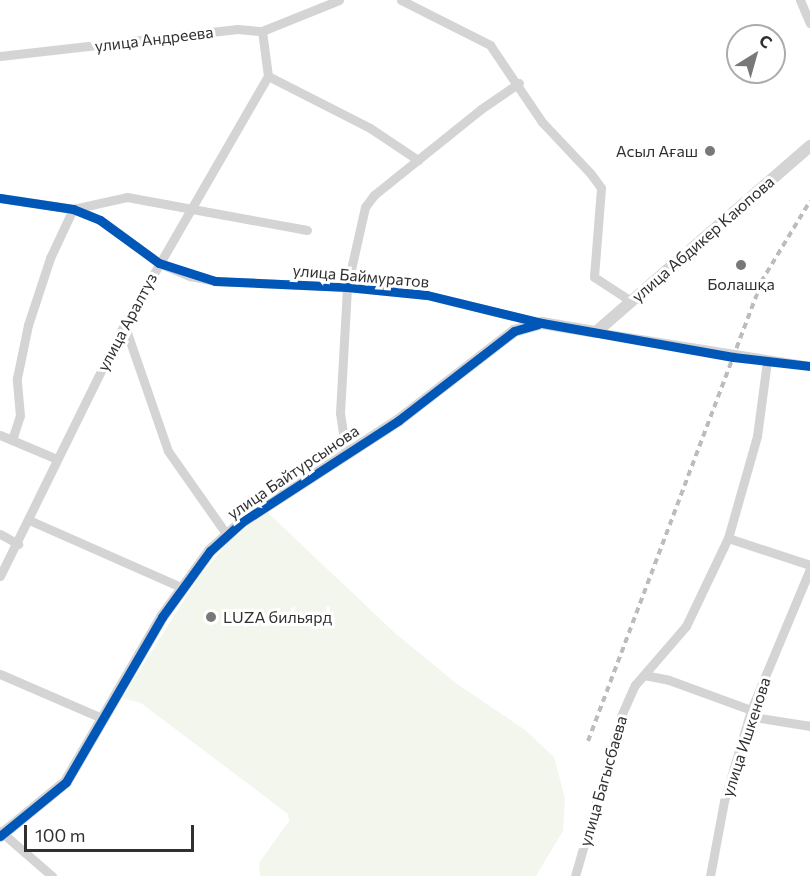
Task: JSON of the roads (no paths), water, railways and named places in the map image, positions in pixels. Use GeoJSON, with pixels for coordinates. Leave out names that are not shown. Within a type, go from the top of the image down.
{"type":"FeatureCollection","features":[{"type":"Feature","properties":{"kind":"street"},"geometry":{"type":"LineString","coordinates":[[339,0],[262,31],[268,76],[370,128],[418,160]]}},
{"type":"Feature","properties":{"kind":"street"},"geometry":{"type":"LineString","coordinates":[[401,0],[490,45],[519,84],[542,122],[601,188],[594,277],[631,301]]}},
{"type":"Feature","properties":{"kind":"street"},"geometry":{"type":"LineString","coordinates":[[800,0],[810,23]]}},
{"type":"Feature","properties":{"kind":"street","name":"улица Андреева"},"geometry":{"type":"LineString","coordinates":[[0,56],[237,29],[262,31]]}},
{"type":"Feature","properties":{"kind":"street","name":"улица Аралтуз"},"geometry":{"type":"LineString","coordinates":[[0,576],[18,544],[124,324],[268,76]]}},
{"type":"Feature","properties":{"kind":"street","name":"улица Байтурсынова"},"geometry":{"type":"LineString","coordinates":[[346,453],[340,413],[347,287],[365,207],[418,160],[519,84]]}},
{"type":"Feature","properties":{"kind":"street","name":"улица Абдикер Каюпова"},"geometry":{"type":"LineString","coordinates":[[596,332],[810,146]]}},
{"type":"Feature","properties":{"kind":"street"},"geometry":{"type":"LineString","coordinates":[[12,440],[20,416],[17,378],[28,325],[50,258],[73,209],[127,197],[307,230]]}},
{"type":"Feature","properties":{"kind":"street","name":"улица Баймуратов"},"geometry":{"type":"LineString","coordinates":[[0,198],[73,209],[100,220],[159,263],[215,281],[347,287],[427,295],[542,323],[733,357],[810,366]]}},
{"type":"Feature","properties":{"kind":"street","name":"улица Байтурсынова"},"geometry":{"type":"LineString","coordinates":[[1,834],[66,782],[183,588],[210,551],[227,535],[346,453],[399,420],[514,331],[542,323]]}},
{"type":"Feature","properties":{"kind":"street"},"geometry":{"type":"LineString","coordinates":[[124,324],[168,451],[227,535]]}},
{"type":"Feature","properties":{"kind":"street","name":"улица Багысбаева"},"geometry":{"type":"LineString","coordinates":[[575,876],[621,716],[644,675],[686,626],[728,538],[756,436],[766,361]]}},
{"type":"Feature","properties":{"kind":"street"},"geometry":{"type":"LineString","coordinates":[[0,435],[57,459]]}},
{"type":"Feature","properties":{"kind":"street"},"geometry":{"type":"LineString","coordinates":[[29,520],[183,588]]}},
{"type":"Feature","properties":{"kind":"street"},"geometry":{"type":"LineString","coordinates":[[0,534],[18,544]]}},
{"type":"Feature","properties":{"kind":"street"},"geometry":{"type":"LineString","coordinates":[[728,538],[810,567]]}},
{"type":"Feature","properties":{"kind":"street","name":"улица Ишкенова"},"geometry":{"type":"LineString","coordinates":[[710,876],[724,801],[751,710],[810,567]]}},
{"type":"Feature","properties":{"kind":"street"},"geometry":{"type":"LineString","coordinates":[[0,674],[104,719]]}},
{"type":"Feature","properties":{"kind":"street"},"geometry":{"type":"LineString","coordinates":[[644,675],[669,680],[751,710],[777,723],[810,726]]}},
{"type":"Feature","properties":{"kind":"street"},"geometry":{"type":"LineString","coordinates":[[1,834],[52,876]]}},
{"type":"Feature","properties":{"kind":"railway"},"geometry":{"type":"LineString","coordinates":[[588,741],[761,282],[810,201]]}},
{"type":"Feature","properties":{"kind":"place","name":"Асыл Ағаш"},"geometry":{"type":"Point","coordinates":[710,151]}},
{"type":"Feature","properties":{"kind":"place","name":"Болашқа"},"geometry":{"type":"Point","coordinates":[741,265]}},
{"type":"Feature","properties":{"kind":"place","name":"LUZA бильярд"},"geometry":{"type":"Point","coordinates":[211,617]}}]}
